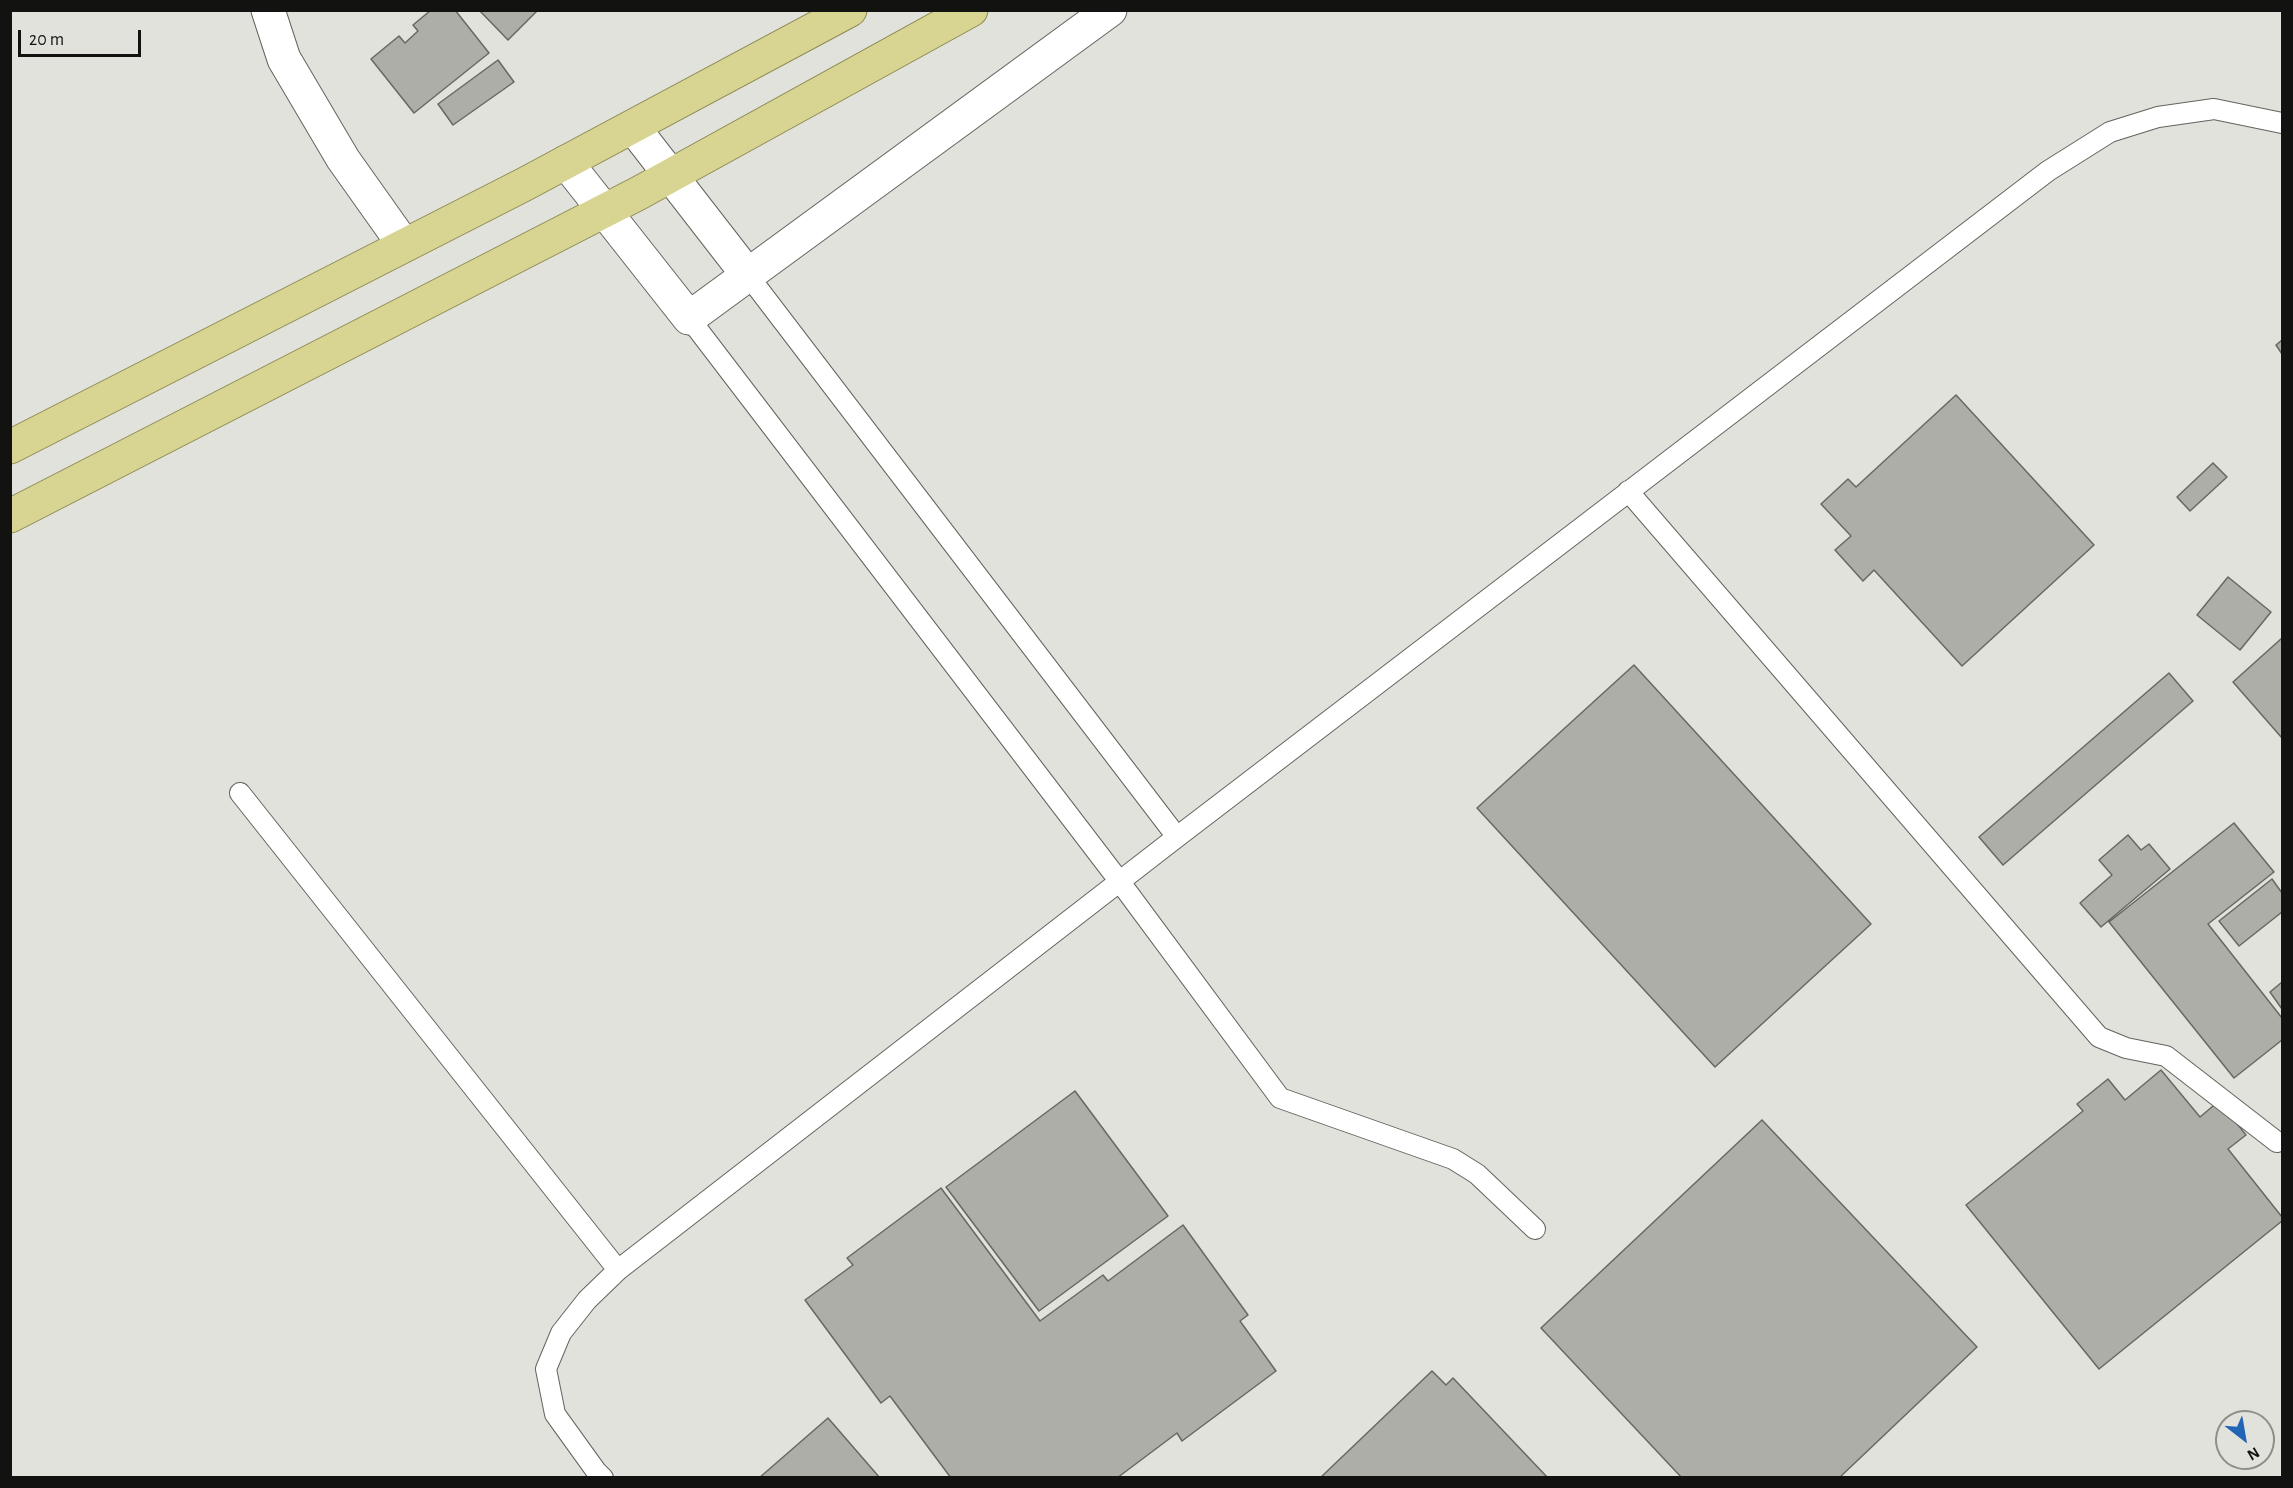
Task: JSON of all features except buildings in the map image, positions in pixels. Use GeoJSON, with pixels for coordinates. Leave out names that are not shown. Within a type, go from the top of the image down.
{"type":"FeatureCollection","features":[{"type":"Feature","properties":{"kind":"highway"},"geometry":{"type":"LineString","coordinates":[[10,447],[566,162],[850,10]]}},
{"type":"Feature","properties":{"kind":"highway"},"geometry":{"type":"LineString","coordinates":[[10,516],[606,210],[971,10]]}},
{"type":"Feature","properties":{"kind":"street"},"geometry":{"type":"LineString","coordinates":[[268,10],[284,59],[343,159],[404,245]]}},
{"type":"Feature","properties":{"kind":"street"},"geometry":{"type":"LineString","coordinates":[[566,162],[689,318],[1110,10]]}},
{"type":"Feature","properties":{"kind":"street"},"geometry":{"type":"LineString","coordinates":[[633,127],[747,274]]}},
{"type":"Feature","properties":{"kind":"lane"},"geometry":{"type":"LineString","coordinates":[[603,1478],[555,1414],[546,1369],[561,1333],[587,1300],[618,1270],[1177,837],[2048,171],[2110,132],[2158,117],[2214,109],[2283,123]]}},
{"type":"Feature","properties":{"kind":"lane"},"geometry":{"type":"LineString","coordinates":[[747,274],[1177,837]]}},
{"type":"Feature","properties":{"kind":"lane"},"geometry":{"type":"LineString","coordinates":[[689,318],[1120,882],[1280,1098],[1453,1159],[1477,1174],[1535,1229]]}},
{"type":"Feature","properties":{"kind":"lane"},"geometry":{"type":"LineString","coordinates":[[1628,492],[2099,1037],[2126,1048],[2166,1056],[2277,1142]]}},
{"type":"Feature","properties":{"kind":"lane"},"geometry":{"type":"LineString","coordinates":[[240,793],[618,1270]]}}]}
